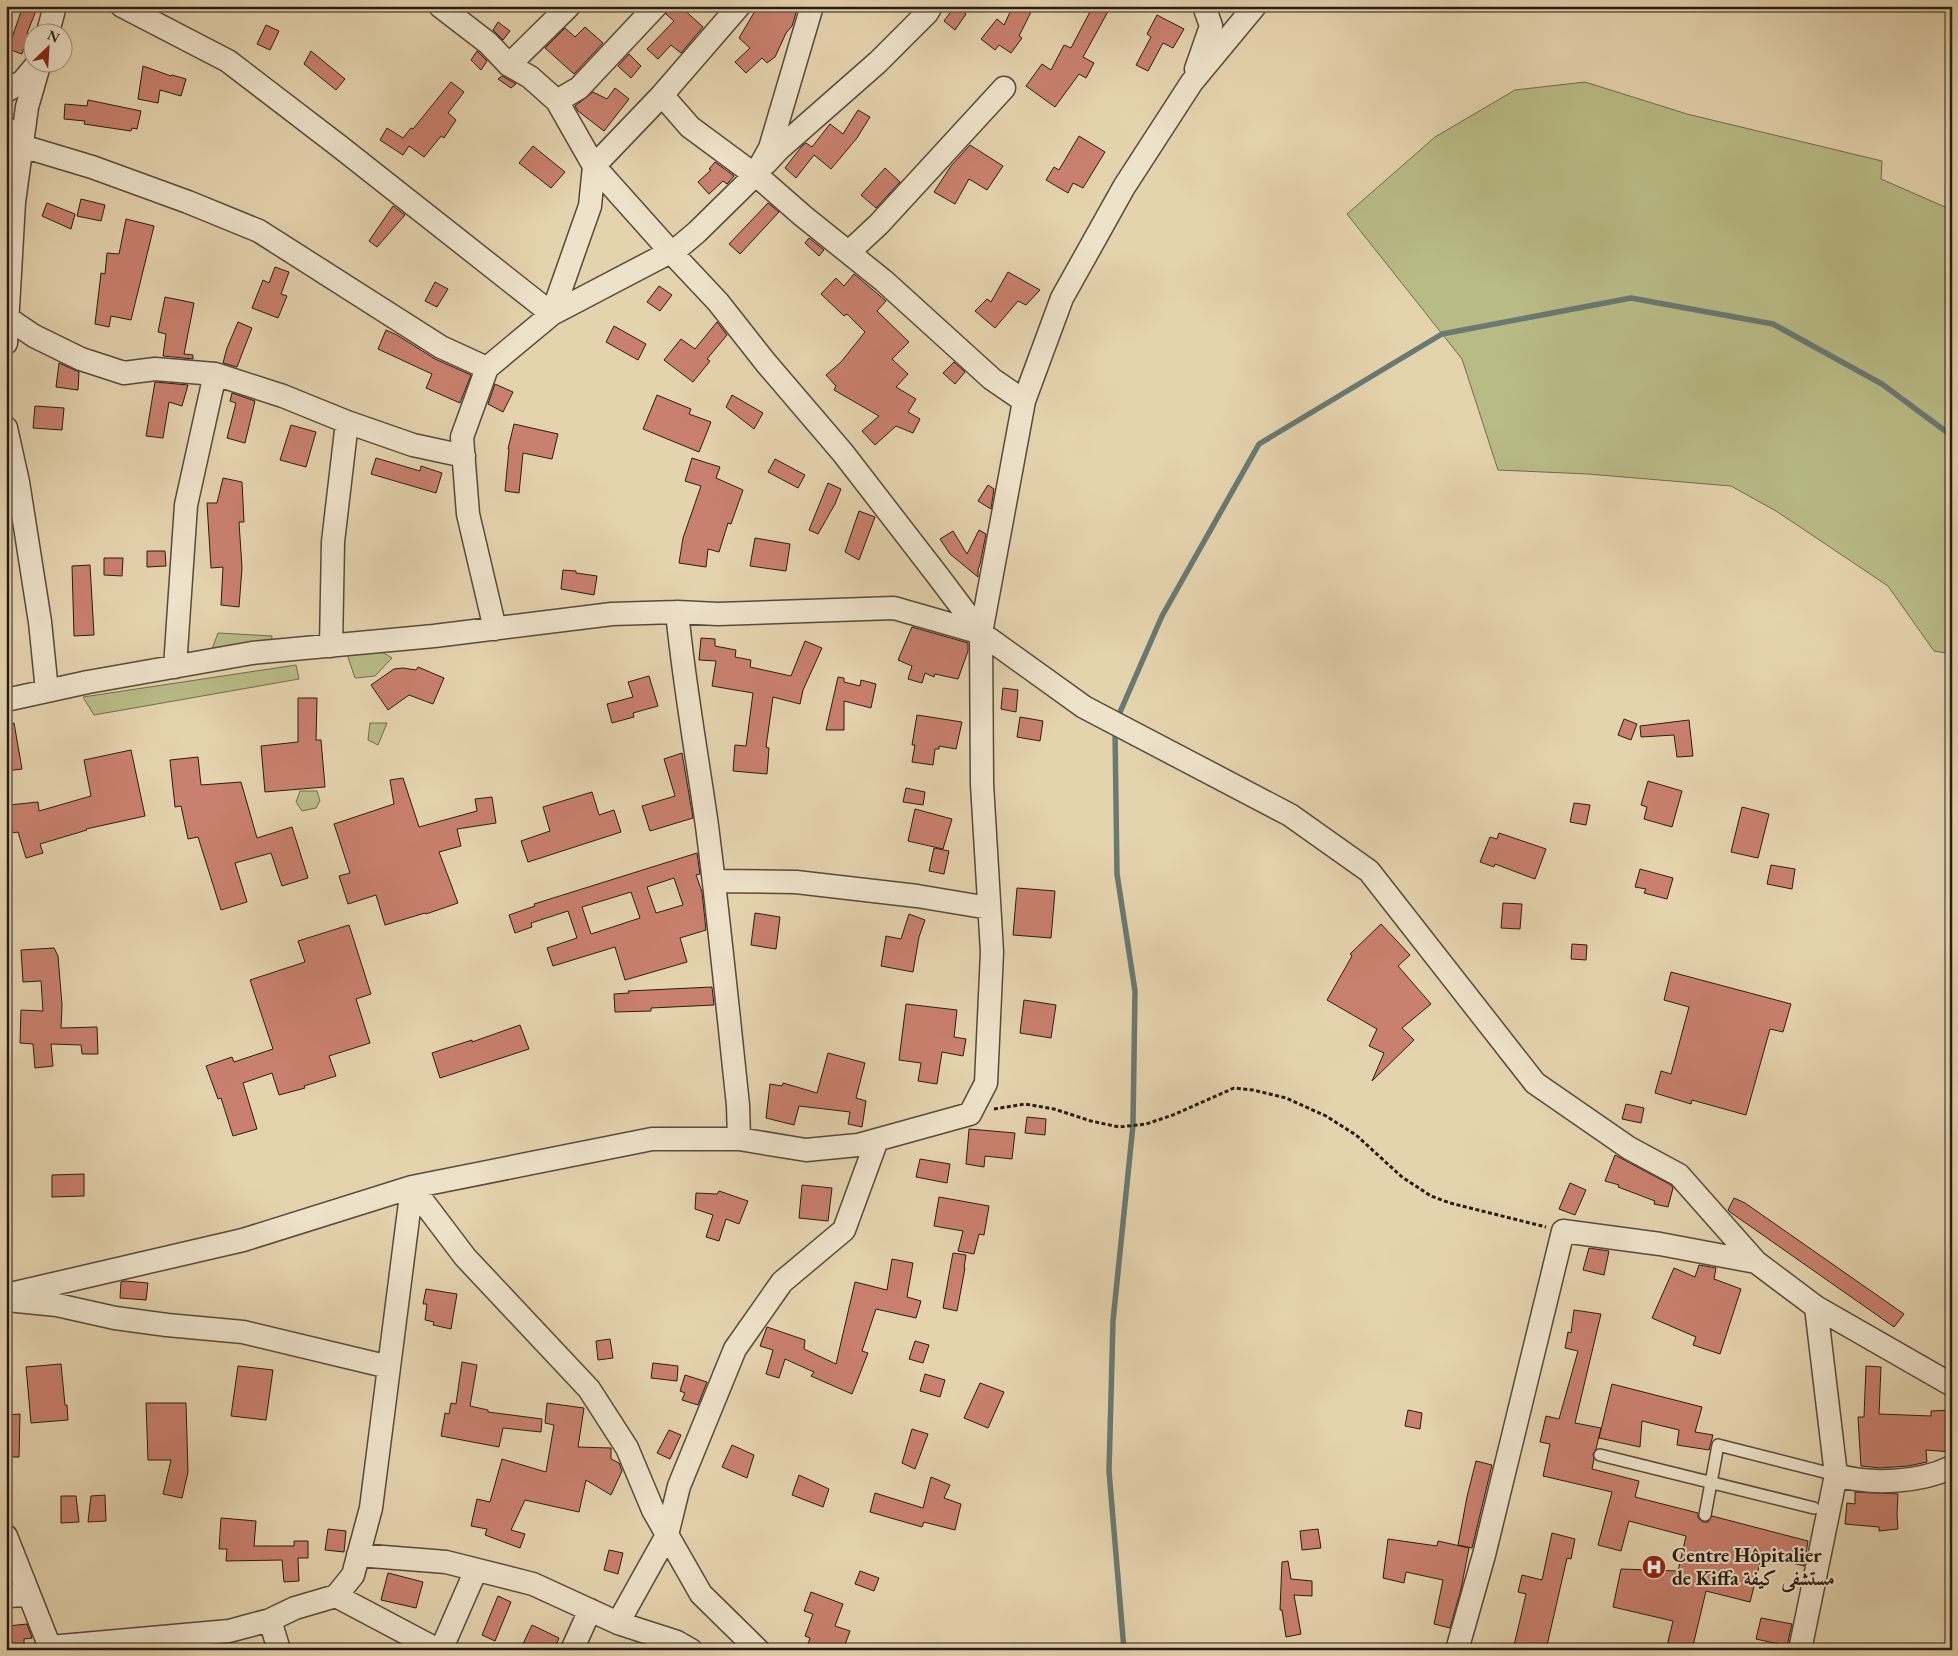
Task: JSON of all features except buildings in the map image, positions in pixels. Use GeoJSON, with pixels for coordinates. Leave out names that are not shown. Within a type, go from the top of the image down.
{"type":"FeatureCollection","features":[{"type":"Feature","properties":{"kind":"street"},"geometry":{"type":"LineString","coordinates":[[51,22],[55,6]]}},
{"type":"Feature","properties":{"kind":"street"},"geometry":{"type":"LineString","coordinates":[[122,6],[228,61],[552,314]]}},
{"type":"Feature","properties":{"kind":"street"},"geometry":{"type":"LineString","coordinates":[[440,6],[488,43],[509,65],[530,77],[557,101],[594,166],[718,302],[842,453],[981,633],[1084,707],[1290,815],[1369,871],[1535,1083],[1629,1148],[1679,1175],[1756,1262],[1816,1307],[1952,1385]]}},
{"type":"Feature","properties":{"kind":"street"},"geometry":{"type":"LineString","coordinates":[[509,65],[568,6]]}},
{"type":"Feature","properties":{"kind":"street"},"geometry":{"type":"LineString","coordinates":[[557,101],[579,88],[656,6]]}},
{"type":"Feature","properties":{"kind":"street"},"geometry":{"type":"LineString","coordinates":[[552,314],[590,206],[594,166],[662,95],[739,6]]}},
{"type":"Feature","properties":{"kind":"street"},"geometry":{"type":"LineString","coordinates":[[755,175],[770,148],[812,6]]}},
{"type":"Feature","properties":{"kind":"street"},"geometry":{"type":"LineString","coordinates":[[495,629],[468,514],[462,437],[487,368],[552,314],[678,248],[697,232],[779,149],[878,62],[927,13],[931,6]]}},
{"type":"Feature","properties":{"kind":"street"},"geometry":{"type":"LineString","coordinates":[[1192,82],[1211,26],[1204,6]]}},
{"type":"Feature","properties":{"kind":"street"},"geometry":{"type":"LineString","coordinates":[[6,1295],[244,1240],[412,1186],[652,1139],[739,1139],[806,1150],[858,1145],[970,1114],[986,1083],[992,952],[982,784],[981,633],[1024,401],[1062,298],[1124,187],[1192,82],[1255,6]]}},
{"type":"Feature","properties":{"kind":"street"},"geometry":{"type":"LineString","coordinates":[[6,91],[23,81],[31,72]]}},
{"type":"Feature","properties":{"kind":"street"},"geometry":{"type":"LineString","coordinates":[[6,343],[14,202],[27,107],[36,72]]}},
{"type":"Feature","properties":{"kind":"street"},"geometry":{"type":"LineString","coordinates":[[849,252],[879,224],[1004,88]]}},
{"type":"Feature","properties":{"kind":"street"},"geometry":{"type":"LineString","coordinates":[[662,95],[690,127],[755,175],[849,252],[884,281],[992,379],[1024,401]]}},
{"type":"Feature","properties":{"kind":"street"},"geometry":{"type":"LineString","coordinates":[[6,128],[22,146],[92,167],[188,202],[260,232],[441,347],[487,368]]}},
{"type":"Feature","properties":{"kind":"street"},"geometry":{"type":"LineString","coordinates":[[7,318],[34,336],[81,358],[124,373],[155,369],[215,374],[283,396],[347,422],[413,445],[464,456]]}},
{"type":"Feature","properties":{"kind":"street"},"geometry":{"type":"LineString","coordinates":[[174,667],[186,505],[215,374]]}},
{"type":"Feature","properties":{"kind":"street"},"geometry":{"type":"LineString","coordinates":[[331,646],[333,542],[347,422]]}},
{"type":"Feature","properties":{"kind":"street"},"geometry":{"type":"LineString","coordinates":[[6,428],[12,482],[40,622],[47,691]]}},
{"type":"Feature","properties":{"kind":"street"},"geometry":{"type":"LineString","coordinates":[[6,700],[88,682],[252,653],[495,629],[612,614],[677,612],[718,614],[894,608],[981,633]]}},
{"type":"Feature","properties":{"kind":"street"},"geometry":{"type":"LineString","coordinates":[[677,612],[682,667],[714,881],[738,1106],[739,1139]]}},
{"type":"Feature","properties":{"kind":"street"},"geometry":{"type":"LineString","coordinates":[[714,881],[796,882],[917,896],[989,908]]}},
{"type":"Feature","properties":{"kind":"street"},"geometry":{"type":"LineString","coordinates":[[618,1623],[667,1535],[679,1486],[735,1349],[782,1282],[844,1230],[876,1140]]}},
{"type":"Feature","properties":{"kind":"street"},"geometry":{"type":"LineString","coordinates":[[6,1536],[50,1648],[229,1631],[270,1620],[295,1608],[336,1596],[353,1575],[371,1508],[412,1186]]}},
{"type":"Feature","properties":{"kind":"street"},"geometry":{"type":"LineString","coordinates":[[412,1186],[465,1257],[589,1388],[627,1448],[653,1510],[700,1594],[758,1650]]}},
{"type":"Feature","properties":{"kind":"street"},"geometry":{"type":"LineString","coordinates":[[1457,1650],[1484,1555],[1563,1231],[1660,1244],[1756,1262]]}},
{"type":"Feature","properties":{"kind":"street"},"geometry":{"type":"LineString","coordinates":[[6,1300],[57,1305],[115,1318],[167,1326],[243,1332],[389,1367]]}},
{"type":"Feature","properties":{"kind":"street"},"geometry":{"type":"LineString","coordinates":[[1800,1650],[1836,1475],[1816,1307]]}},
{"type":"Feature","properties":{"kind":"street"},"geometry":{"type":"LineString","coordinates":[[1836,1475],[1854,1480],[1880,1482],[1912,1478],[1952,1467]]}},
{"type":"Feature","properties":{"kind":"street"},"geometry":{"type":"LineString","coordinates":[[358,1555],[446,1562],[533,1584],[618,1623],[655,1643],[677,1642],[691,1650]]}},
{"type":"Feature","properties":{"kind":"street"},"geometry":{"type":"LineString","coordinates":[[336,1596],[440,1650],[476,1570]]}},
{"type":"Feature","properties":{"kind":"street"},"geometry":{"type":"LineString","coordinates":[[6,1596],[29,1595]]}},
{"type":"Feature","properties":{"kind":"street"},"geometry":{"type":"LineString","coordinates":[[572,1650],[590,1610]]}},
{"type":"Feature","properties":{"kind":"street"},"geometry":{"type":"LineString","coordinates":[[270,1620],[279,1650]]}},
{"type":"Feature","properties":{"kind":"lane"},"geometry":{"type":"LineString","coordinates":[[1705,1514],[1718,1445],[1836,1475]]}},
{"type":"Feature","properties":{"kind":"lane"},"geometry":{"type":"LineString","coordinates":[[1600,1456],[1814,1508]]}},
{"type":"Feature","properties":{"kind":"path"},"geometry":{"type":"LineString","coordinates":[[970,1114],[1025,1104],[1054,1109],[1091,1121],[1119,1127],[1146,1124],[1173,1115],[1234,1088],[1254,1090],[1286,1098],[1326,1116],[1356,1135],[1402,1177],[1432,1196],[1563,1231]]}},
{"type":"Feature","properties":{"kind":"green space"},"geometry":{"type":"Polygon","coordinates":[[[1585,82],[1687,114],[1882,161],[1881,179],[1952,210],[1952,654],[1934,651],[1888,586],[1776,511],[1731,486],[1588,474],[1498,470],[1462,359],[1347,214],[1435,137],[1515,90],[1585,82]]]}},
{"type":"Feature","properties":{"kind":"green space"},"geometry":{"type":"Polygon","coordinates":[[[218,633],[272,636],[271,647],[212,649],[218,633]]]}},
{"type":"Feature","properties":{"kind":"green space"},"geometry":{"type":"Polygon","coordinates":[[[371,645],[392,658],[375,676],[355,678],[347,654],[371,645]]]}},
{"type":"Feature","properties":{"kind":"green space"},"geometry":{"type":"Polygon","coordinates":[[[296,665],[299,679],[94,715],[83,697],[296,665]]]}},
{"type":"Feature","properties":{"kind":"green space"},"geometry":{"type":"Polygon","coordinates":[[[370,723],[387,723],[378,745],[368,740],[370,723]]]}},
{"type":"Feature","properties":{"kind":"green space"},"geometry":{"type":"Polygon","coordinates":[[[300,791],[317,791],[320,801],[316,808],[302,811],[296,802],[300,791]]]}},
{"type":"Feature","properties":{"kind":"waterway"},"geometry":{"type":"LineString","coordinates":[[1117,719],[1162,616],[1259,444],[1442,334],[1631,298],[1773,324],[1882,384],[1952,436]]}},
{"type":"Feature","properties":{"kind":"waterway"},"geometry":{"type":"LineString","coordinates":[[1115,730],[1117,874],[1135,991],[1133,1125],[1113,1321],[1109,1471],[1124,1650]]}},
{"type":"Feature","properties":{"kind":"place","name":"Centre Hôpitalier de Kiffa مستشفى كيفة"},"geometry":{"type":"Point","coordinates":[1654,1567]}}]}
